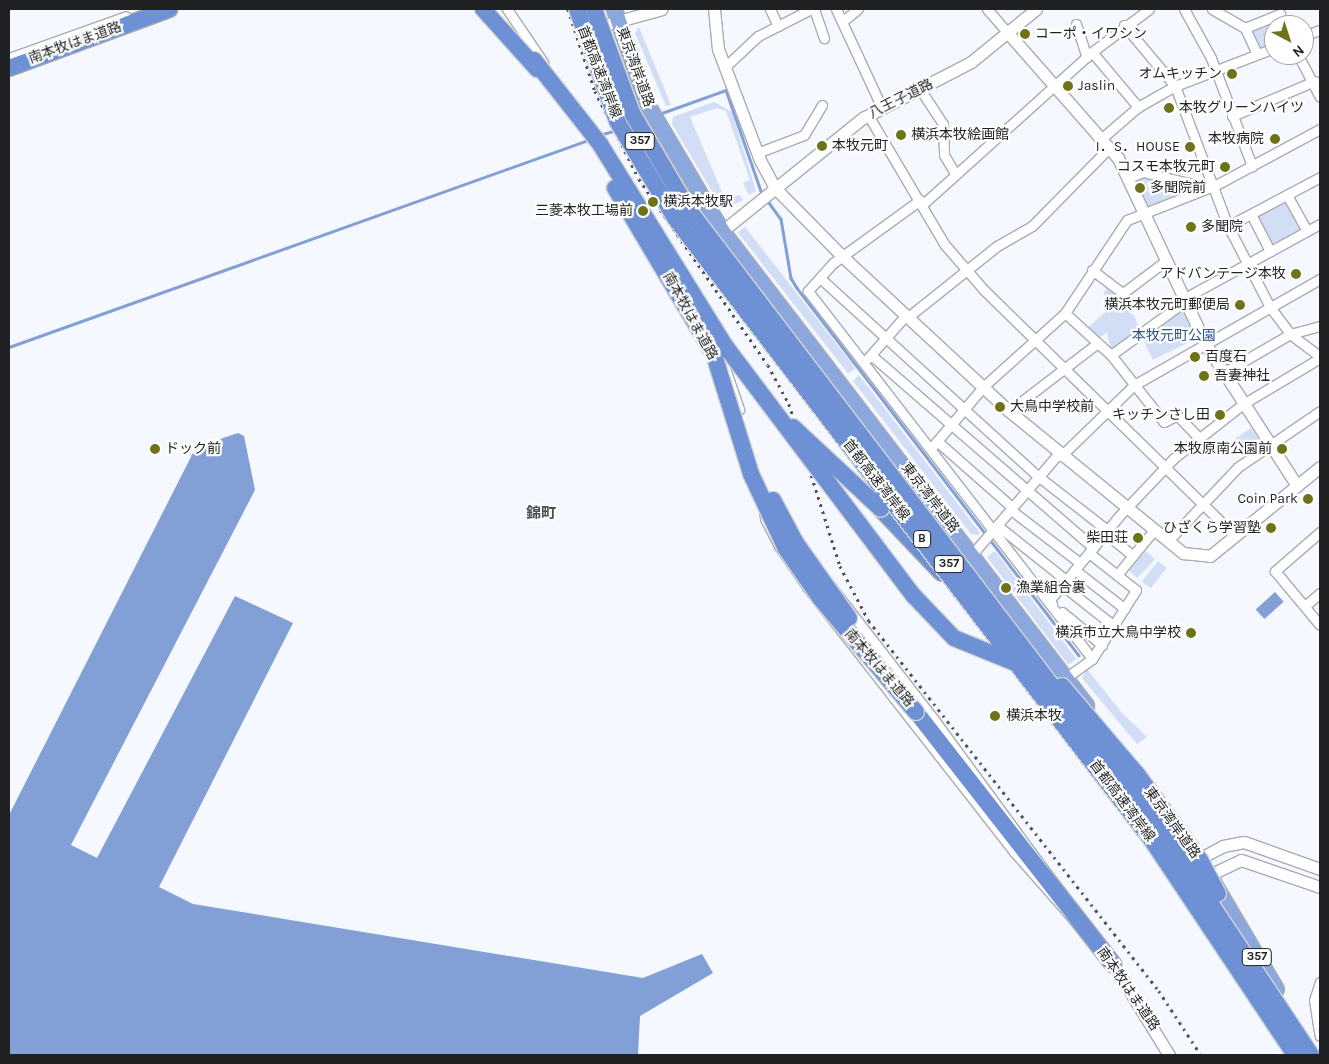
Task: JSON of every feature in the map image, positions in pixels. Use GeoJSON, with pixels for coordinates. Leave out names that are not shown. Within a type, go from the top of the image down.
{"type":"FeatureCollection","features":[{"type":"Feature","properties":{"kind":"highway","name":"南本牧はま道路"},"geometry":{"type":"LineString","coordinates":[[9,66],[160,9]]}},
{"type":"Feature","properties":{"kind":"highway","name":"南本牧はま道路"},"geometry":{"type":"LineString","coordinates":[[9,66],[169,9]]}},
{"type":"Feature","properties":{"kind":"highway","name":"南本牧はま道路"},"geometry":{"type":"LineString","coordinates":[[483,9],[517,43],[561,102],[649,244],[714,355],[752,474],[776,532],[820,598],[916,712]]}},
{"type":"Feature","properties":{"kind":"highway","name":"南本牧はま道路"},"geometry":{"type":"LineString","coordinates":[[488,9],[534,60],[596,150],[715,348],[771,494],[796,543],[916,712],[1013,839],[1113,964]]}},
{"type":"Feature","properties":{"kind":"highway","name":"首都高速湾岸線"},"geometry":{"type":"LineString","coordinates":[[576,9],[617,121],[675,218],[966,595],[1171,867],[1295,1055]]}},
{"type":"Feature","properties":{"kind":"highway","name":"首都高速湾岸線"},"geometry":{"type":"LineString","coordinates":[[592,9],[632,113],[688,209],[1161,829],[1270,988],[1313,1055]]}},
{"type":"Feature","properties":{"kind":"highway","name":"東京湾岸道路"},"geometry":{"type":"LineString","coordinates":[[592,9],[597,28],[645,151],[703,246],[1193,885],[1215,917],[1286,1055]]}},
{"type":"Feature","properties":{"kind":"highway","name":"東京湾岸道路"},"geometry":{"type":"LineString","coordinates":[[616,15],[652,113],[722,231],[973,553],[1067,677],[1208,874],[1313,1055]]}},
{"type":"Feature","properties":{"kind":"highway"},"geometry":{"type":"LineString","coordinates":[[534,60],[600,144],[738,363],[913,595],[954,638],[1041,674],[1082,705],[1200,860],[1270,988]]}},
{"type":"Feature","properties":{"kind":"highway"},"geometry":{"type":"LineString","coordinates":[[649,244],[770,403],[857,482],[925,558],[966,595]]}},
{"type":"Feature","properties":{"kind":"street"},"geometry":{"type":"LineString","coordinates":[[9,58],[147,9]]}},
{"type":"Feature","properties":{"kind":"street"},"geometry":{"type":"LineString","coordinates":[[507,9],[724,359],[763,499],[766,518],[779,546],[808,588],[1015,853],[1113,964]]}},
{"type":"Feature","properties":{"kind":"street"},"geometry":{"type":"LineString","coordinates":[[597,28],[616,15],[662,9]]}},
{"type":"Feature","properties":{"kind":"street"},"geometry":{"type":"LineString","coordinates":[[714,9],[716,43],[757,153],[768,194],[843,257],[1059,455],[1183,553],[1204,558],[1235,536],[1320,466]]}},
{"type":"Feature","properties":{"kind":"street"},"geometry":{"type":"LineString","coordinates":[[770,9],[778,26]]}},
{"type":"Feature","properties":{"kind":"street"},"geometry":{"type":"LineString","coordinates":[[726,66],[758,36],[813,9],[824,38]]}},
{"type":"Feature","properties":{"kind":"street"},"geometry":{"type":"LineString","coordinates":[[836,9],[882,108]]}},
{"type":"Feature","properties":{"kind":"street"},"geometry":{"type":"LineString","coordinates":[[843,21],[858,9]]}},
{"type":"Feature","properties":{"kind":"street"},"geometry":{"type":"LineString","coordinates":[[987,9],[1109,148],[1128,178],[1164,262],[1205,343],[1297,486]]}},
{"type":"Feature","properties":{"kind":"street","name":"八王子道路"},"geometry":{"type":"LineString","coordinates":[[703,246],[868,115],[970,62],[1036,9]]}},
{"type":"Feature","properties":{"kind":"street"},"geometry":{"type":"LineString","coordinates":[[1092,659],[934,444],[868,359],[808,291],[843,257],[921,202],[1124,25],[1149,9]]}},
{"type":"Feature","properties":{"kind":"street"},"geometry":{"type":"LineString","coordinates":[[1184,9],[1215,70],[1252,166]]}},
{"type":"Feature","properties":{"kind":"street"},"geometry":{"type":"LineString","coordinates":[[1212,9],[1245,28],[1257,54]]}},
{"type":"Feature","properties":{"kind":"street"},"geometry":{"type":"LineString","coordinates":[[1245,28],[1279,12]]}},
{"type":"Feature","properties":{"kind":"street"},"geometry":{"type":"LineString","coordinates":[[1076,24],[1090,55],[1138,107]]}},
{"type":"Feature","properties":{"kind":"street"},"geometry":{"type":"LineString","coordinates":[[1049,601],[1106,532],[1165,467],[1198,438],[1243,404],[1320,357],[1290,334],[1270,307],[1228,226],[1175,86],[1124,25]]}},
{"type":"Feature","properties":{"kind":"street"},"geometry":{"type":"LineString","coordinates":[[1102,138],[1138,107],[1175,86],[1264,52]]}},
{"type":"Feature","properties":{"kind":"street"},"geometry":{"type":"LineString","coordinates":[[1305,65],[1315,81],[1320,97]]}},
{"type":"Feature","properties":{"kind":"street"},"geometry":{"type":"LineString","coordinates":[[1232,116],[1315,81]]}},
{"type":"Feature","properties":{"kind":"street"},"geometry":{"type":"LineString","coordinates":[[920,89],[943,124],[944,155],[956,173]]}},
{"type":"Feature","properties":{"kind":"street"},"geometry":{"type":"LineString","coordinates":[[757,153],[804,135],[822,105]]}},
{"type":"Feature","properties":{"kind":"street"},"geometry":{"type":"LineString","coordinates":[[868,115],[945,245],[1104,411],[1205,502],[1235,536]]}},
{"type":"Feature","properties":{"kind":"street"},"geometry":{"type":"LineString","coordinates":[[934,444],[984,386],[1064,313],[1127,220],[1142,212],[1212,187],[1320,130]]}},
{"type":"Feature","properties":{"kind":"street"},"geometry":{"type":"LineString","coordinates":[[868,359],[885,338],[907,316],[967,269],[1032,226],[1109,148]]}},
{"type":"Feature","properties":{"kind":"street"},"geometry":{"type":"LineString","coordinates":[[1128,178],[1143,172],[1212,187]]}},
{"type":"Feature","properties":{"kind":"street"},"geometry":{"type":"LineString","coordinates":[[1228,226],[1320,177]]}},
{"type":"Feature","properties":{"kind":"street"},"geometry":{"type":"LineString","coordinates":[[1287,195],[1307,231]]}},
{"type":"Feature","properties":{"kind":"street"},"geometry":{"type":"LineString","coordinates":[[1251,214],[1270,250]]}},
{"type":"Feature","properties":{"kind":"street"},"geometry":{"type":"LineString","coordinates":[[1111,355],[1184,300],[1270,250],[1320,224]]}},
{"type":"Feature","properties":{"kind":"street"},"geometry":{"type":"LineString","coordinates":[[1092,270],[1123,293],[1164,262]]}},
{"type":"Feature","properties":{"kind":"street"},"geometry":{"type":"LineString","coordinates":[[820,278],[1039,477],[1133,556]]}},
{"type":"Feature","properties":{"kind":"street"},"geometry":{"type":"LineString","coordinates":[[954,571],[997,528],[1059,455],[1134,385],[1320,279]]}},
{"type":"Feature","properties":{"kind":"street"},"geometry":{"type":"LineString","coordinates":[[1064,313],[1095,345],[1111,355],[1164,422],[1177,415],[1198,438]]}},
{"type":"Feature","properties":{"kind":"street"},"geometry":{"type":"LineString","coordinates":[[1223,372],[1290,334],[1320,326]]}},
{"type":"Feature","properties":{"kind":"street"},"geometry":{"type":"LineString","coordinates":[[1009,411],[1063,367],[1095,345]]}},
{"type":"Feature","properties":{"kind":"street"},"geometry":{"type":"LineString","coordinates":[[868,359],[950,425],[1136,590],[1092,659],[1067,677]]}},
{"type":"Feature","properties":{"kind":"street"},"geometry":{"type":"LineString","coordinates":[[1168,541],[1238,467],[1320,411]]}},
{"type":"Feature","properties":{"kind":"street"},"geometry":{"type":"LineString","coordinates":[[934,444],[1078,566],[1125,609]]}},
{"type":"Feature","properties":{"kind":"street"},"geometry":{"type":"LineString","coordinates":[[763,499],[923,706],[1113,964]]}},
{"type":"Feature","properties":{"kind":"street"},"geometry":{"type":"LineString","coordinates":[[997,528],[1064,582],[1114,626]]}},
{"type":"Feature","properties":{"kind":"street"},"geometry":{"type":"LineString","coordinates":[[1117,575],[1154,530]]}},
{"type":"Feature","properties":{"kind":"street"},"geometry":{"type":"LineString","coordinates":[[1320,532],[1275,571],[1320,625]]}},
{"type":"Feature","properties":{"kind":"street"},"geometry":{"type":"LineString","coordinates":[[1305,606],[1320,593]]}},
{"type":"Feature","properties":{"kind":"street"},"geometry":{"type":"LineString","coordinates":[[1049,601],[1102,646]]}},
{"type":"Feature","properties":{"kind":"street"},"geometry":{"type":"LineString","coordinates":[[1182,870],[1197,859],[1223,846],[1244,842],[1320,869]]}},
{"type":"Feature","properties":{"kind":"street"},"geometry":{"type":"LineString","coordinates":[[1193,885],[1208,874],[1241,860],[1320,887]]}},
{"type":"Feature","properties":{"kind":"street","name":"南本牧はま道路"},"geometry":{"type":"LineString","coordinates":[[1113,964],[1169,1055]]}},
{"type":"Feature","properties":{"kind":"street"},"geometry":{"type":"LineString","coordinates":[[1320,982],[1314,1000],[1320,1036]]}},
{"type":"Feature","properties":{"kind":"green space"},"geometry":{"type":"Polygon","coordinates":[[[1264,23],[1264,50],[1258,52],[1248,29],[1264,23]]]}},
{"type":"Feature","properties":{"kind":"green space"},"geometry":{"type":"Polygon","coordinates":[[[639,27],[671,105],[666,106],[635,33],[639,27]]]}},
{"type":"Feature","properties":{"kind":"green space"},"geometry":{"type":"Polygon","coordinates":[[[714,102],[732,112],[756,191],[749,195],[743,183],[750,180],[726,111],[717,108],[690,117],[725,199],[740,195],[743,200],[723,210],[672,124],[673,117],[714,102]]]}},
{"type":"Feature","properties":{"kind":"green space"},"geometry":{"type":"Polygon","coordinates":[[[1147,174],[1173,180],[1175,197],[1148,207],[1136,179],[1147,174]]]}},
{"type":"Feature","properties":{"kind":"green space"},"geometry":{"type":"Polygon","coordinates":[[[1287,199],[1302,230],[1270,245],[1256,214],[1287,199]]]}},
{"type":"Feature","properties":{"kind":"green space"},"geometry":{"type":"Polygon","coordinates":[[[745,227],[855,368],[848,374],[738,233],[745,227]]]}},
{"type":"Feature","properties":{"kind":"green space"},"geometry":{"type":"Polygon","coordinates":[[[1108,286],[1118,293],[1115,297],[1134,316],[1140,330],[1111,351],[1107,332],[1095,341],[1084,331],[1112,306],[1103,294],[1108,286]]]}},
{"type":"Feature","properties":{"kind":"green space","name":"本牧元町公園"},"geometry":{"type":"Polygon","coordinates":[[[1182,310],[1196,339],[1153,360],[1139,331],[1182,310]]]}},
{"type":"Feature","properties":{"kind":"green space"},"geometry":{"type":"Polygon","coordinates":[[[859,375],[980,533],[978,535],[971,534],[853,381],[859,375]]]}},
{"type":"Feature","properties":{"kind":"green space"},"geometry":{"type":"Polygon","coordinates":[[[1251,428],[1263,446],[1246,458],[1234,440],[1251,428]]]}},
{"type":"Feature","properties":{"kind":"green space"},"geometry":{"type":"Polygon","coordinates":[[[995,551],[1076,659],[1068,665],[987,557],[995,551]]]}},
{"type":"Feature","properties":{"kind":"green space"},"geometry":{"type":"Polygon","coordinates":[[[1146,551],[1155,559],[1138,578],[1129,570],[1146,551]]]}},
{"type":"Feature","properties":{"kind":"green space"},"geometry":{"type":"Polygon","coordinates":[[[1158,561],[1167,568],[1151,588],[1142,581],[1158,561]]]}},
{"type":"Feature","properties":{"kind":"green space"},"geometry":{"type":"Polygon","coordinates":[[[1087,669],[1122,713],[1147,737],[1137,744],[1082,678],[1087,669]]]}},
{"type":"Feature","properties":{"kind":"water"},"geometry":{"type":"Polygon","coordinates":[[[238,433],[244,436],[255,490],[71,845],[97,858],[235,596],[293,623],[159,887],[193,904],[643,978],[702,954],[713,973],[640,1016],[638,1055],[9,1055],[9,815],[196,447],[238,433]]]}},
{"type":"Feature","properties":{"kind":"water"},"geometry":{"type":"Polygon","coordinates":[[[1275,592],[1284,602],[1264,619],[1256,609],[1275,592]]]}},
{"type":"Feature","properties":{"kind":"waterway"},"geometry":{"type":"LineString","coordinates":[[659,114],[726,90],[762,194]]}},
{"type":"Feature","properties":{"kind":"waterway"},"geometry":{"type":"LineString","coordinates":[[600,135],[616,130]]}},
{"type":"Feature","properties":{"kind":"waterway"},"geometry":{"type":"LineString","coordinates":[[9,347],[588,140]]}},
{"type":"Feature","properties":{"kind":"waterway"},"geometry":{"type":"LineString","coordinates":[[767,200],[781,219],[791,278],[797,288],[1079,655]]}},
{"type":"Feature","properties":{"kind":"railway"},"geometry":{"type":"LineString","coordinates":[[568,9],[595,91],[639,179],[768,365],[789,404],[840,566],[869,621],[1159,991],[1201,1055]]}},
{"type":"Feature","properties":{"kind":"place","name":"コーポ・イワシン"},"geometry":{"type":"Point","coordinates":[1025,34]}},
{"type":"Feature","properties":{"kind":"place","name":"オムキッチン"},"geometry":{"type":"Point","coordinates":[1232,74]}},
{"type":"Feature","properties":{"kind":"place","name":"Jaslin"},"geometry":{"type":"Point","coordinates":[1068,86]}},
{"type":"Feature","properties":{"kind":"place","name":"本牧グリーンハイツ"},"geometry":{"type":"Point","coordinates":[1169,108]}},
{"type":"Feature","properties":{"kind":"place","name":"横浜本牧絵画館"},"geometry":{"type":"Point","coordinates":[901,135]}},
{"type":"Feature","properties":{"kind":"place","name":"本牧病院"},"geometry":{"type":"Point","coordinates":[1275,139]}},
{"type":"Feature","properties":{"kind":"place","name":"本牧元町"},"geometry":{"type":"Point","coordinates":[822,146]}},
{"type":"Feature","properties":{"kind":"place","name":"I．S．HOUSE"},"geometry":{"type":"Point","coordinates":[1190,147]}},
{"type":"Feature","properties":{"kind":"place","name":"コスモ本牧元町"},"geometry":{"type":"Point","coordinates":[1225,167]}},
{"type":"Feature","properties":{"kind":"place","name":"多聞院前"},"geometry":{"type":"Point","coordinates":[1140,188]}},
{"type":"Feature","properties":{"kind":"place","name":"横浜本牧駅"},"geometry":{"type":"Point","coordinates":[653,202]}},
{"type":"Feature","properties":{"kind":"place","name":"三菱本牧工場前"},"geometry":{"type":"Point","coordinates":[643,211]}},
{"type":"Feature","properties":{"kind":"place","name":"多聞院"},"geometry":{"type":"Point","coordinates":[1191,227]}},
{"type":"Feature","properties":{"kind":"place","name":"アドバンテージ本牧"},"geometry":{"type":"Point","coordinates":[1296,274]}},
{"type":"Feature","properties":{"kind":"place","name":"横浜本牧元町郵便局"},"geometry":{"type":"Point","coordinates":[1240,305]}},
{"type":"Feature","properties":{"kind":"place","name":"百度石"},"geometry":{"type":"Point","coordinates":[1195,357]}},
{"type":"Feature","properties":{"kind":"place","name":"吾妻神社"},"geometry":{"type":"Point","coordinates":[1204,376]}},
{"type":"Feature","properties":{"kind":"place","name":"大鳥中学校前"},"geometry":{"type":"Point","coordinates":[1000,407]}},
{"type":"Feature","properties":{"kind":"place","name":"キッチンさし田"},"geometry":{"type":"Point","coordinates":[1220,415]}},
{"type":"Feature","properties":{"kind":"place","name":"ドック前"},"geometry":{"type":"Point","coordinates":[155,449]}},
{"type":"Feature","properties":{"kind":"place","name":"本牧原南公園前"},"geometry":{"type":"Point","coordinates":[1282,449]}},
{"type":"Feature","properties":{"kind":"place","name":"Coin Park"},"geometry":{"type":"Point","coordinates":[1308,499]}},
{"type":"Feature","properties":{"kind":"place","name":"ひざくら学習塾"},"geometry":{"type":"Point","coordinates":[1271,528]}},
{"type":"Feature","properties":{"kind":"place","name":"柴田荘"},"geometry":{"type":"Point","coordinates":[1138,538]}},
{"type":"Feature","properties":{"kind":"place","name":"漁業組合裏"},"geometry":{"type":"Point","coordinates":[1006,588]}},
{"type":"Feature","properties":{"kind":"place","name":"横浜市立大鳥中学校"},"geometry":{"type":"Point","coordinates":[1191,633]}},
{"type":"Feature","properties":{"kind":"place","name":"横浜本牧"},"geometry":{"type":"Point","coordinates":[995,716]}},
{"type":"Feature","properties":{"kind":"district","name":"錦町"},"geometry":{"type":"Point","coordinates":[541,514]}}]}
